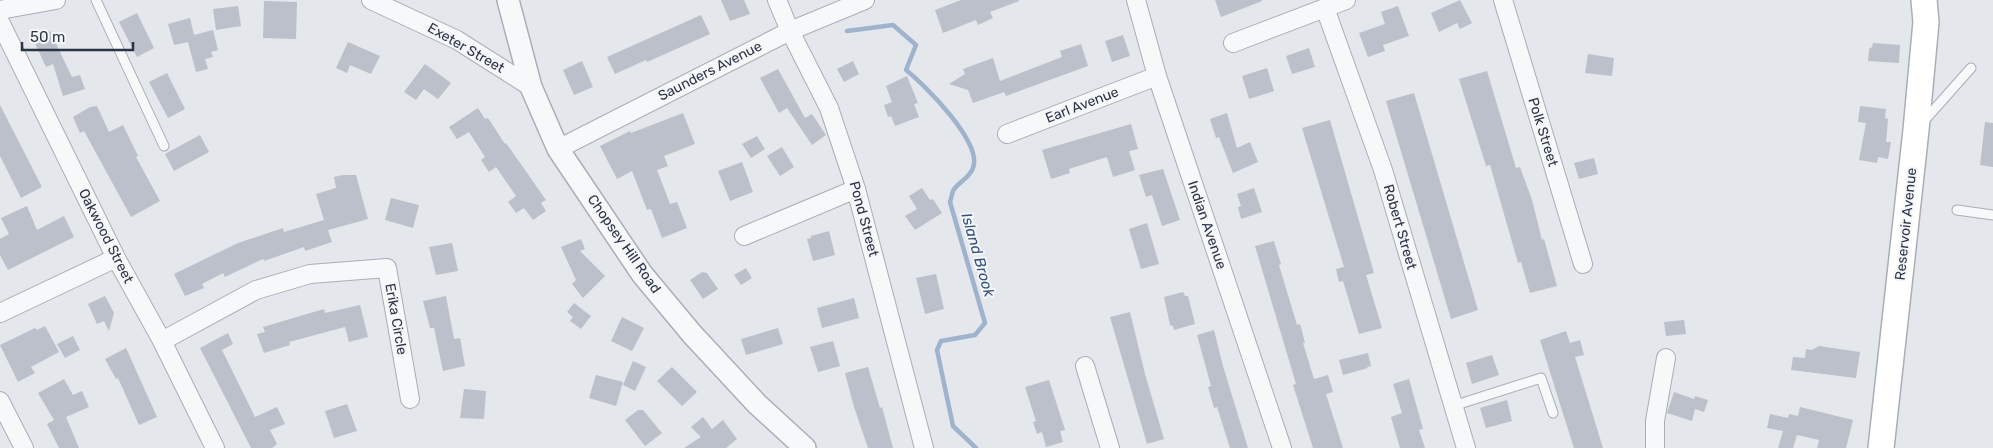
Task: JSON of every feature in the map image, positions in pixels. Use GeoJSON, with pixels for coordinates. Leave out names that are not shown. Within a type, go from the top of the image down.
{"type":"FeatureCollection","features":[{"type":"Feature","properties":{"kind":"main road","name":"Reservoir Avenue"},"geometry":{"type":"LineString","coordinates":[[1880,448],[1916,130],[1926,22],[1924,0]]}},
{"type":"Feature","properties":{"kind":"street"},"geometry":{"type":"LineString","coordinates":[[0,10],[56,0]]}},
{"type":"Feature","properties":{"kind":"street","name":"Exeter Street"},"geometry":{"type":"LineString","coordinates":[[371,0],[457,40],[531,87]]}},
{"type":"Feature","properties":{"kind":"street","name":"Chopsey Hill Road"},"geometry":{"type":"LineString","coordinates":[[508,0],[531,87],[558,149],[642,274],[692,334],[744,390],[805,448]]}},
{"type":"Feature","properties":{"kind":"street","name":"Pond Street"},"geometry":{"type":"LineString","coordinates":[[777,0],[790,31],[829,108],[856,189],[924,448]]}},
{"type":"Feature","properties":{"kind":"street","name":"Saunders Avenue"},"geometry":{"type":"LineString","coordinates":[[558,149],[790,31],[865,0]]}},
{"type":"Feature","properties":{"kind":"street","name":"Indian Avenue"},"geometry":{"type":"LineString","coordinates":[[1136,0],[1156,76],[1282,448]]}},
{"type":"Feature","properties":{"kind":"street"},"geometry":{"type":"LineString","coordinates":[[1233,43],[1346,0]]}},
{"type":"Feature","properties":{"kind":"street","name":"Polk Street"},"geometry":{"type":"LineString","coordinates":[[1502,0],[1583,264]]}},
{"type":"Feature","properties":{"kind":"street","name":"Robert Street"},"geometry":{"type":"LineString","coordinates":[[1325,8],[1383,170],[1466,448]]}},
{"type":"Feature","properties":{"kind":"street","name":"Oakwood Street"},"geometry":{"type":"LineString","coordinates":[[0,22],[116,258],[162,341],[215,448]]}},
{"type":"Feature","properties":{"kind":"street","name":"Earl Avenue"},"geometry":{"type":"LineString","coordinates":[[1007,134],[1156,76]]}},
{"type":"Feature","properties":{"kind":"street"},"geometry":{"type":"LineString","coordinates":[[744,236],[856,189]]}},
{"type":"Feature","properties":{"kind":"street"},"geometry":{"type":"LineString","coordinates":[[0,313],[116,258]]}},
{"type":"Feature","properties":{"kind":"street","name":"Erika Circle"},"geometry":{"type":"LineString","coordinates":[[162,341],[256,290],[310,274],[387,268],[410,399]]}},
{"type":"Feature","properties":{"kind":"street"},"geometry":{"type":"LineString","coordinates":[[1655,448],[1655,421],[1666,358]]}},
{"type":"Feature","properties":{"kind":"street"},"geometry":{"type":"LineString","coordinates":[[1085,366],[1110,448]]}},
{"type":"Feature","properties":{"kind":"street"},"geometry":{"type":"LineString","coordinates":[[0,401],[24,448]]}},
{"type":"Feature","properties":{"kind":"lane"},"geometry":{"type":"LineString","coordinates":[[96,0],[164,146]]}},
{"type":"Feature","properties":{"kind":"lane"},"geometry":{"type":"LineString","coordinates":[[1916,130],[1971,68]]}},
{"type":"Feature","properties":{"kind":"lane"},"geometry":{"type":"LineString","coordinates":[[1957,210],[1993,215]]}},
{"type":"Feature","properties":{"kind":"lane"},"geometry":{"type":"LineString","coordinates":[[1453,406],[1541,378],[1553,413]]}},
{"type":"Feature","properties":{"kind":"building"},"geometry":{"type":"Polygon","coordinates":[[[721,0],[744,0],[750,14],[730,21],[721,0]]]}},
{"type":"Feature","properties":{"kind":"building"},"geometry":{"type":"Polygon","coordinates":[[[961,0],[1019,1],[990,12],[993,18],[978,25],[976,20],[943,33],[935,10],[961,0]]]}},
{"type":"Feature","properties":{"kind":"building"},"geometry":{"type":"Polygon","coordinates":[[[1215,0],[1262,0],[1262,1],[1221,17],[1215,0]]]}},
{"type":"Feature","properties":{"kind":"building"},"geometry":{"type":"Polygon","coordinates":[[[1460,0],[1472,23],[1460,29],[1457,23],[1439,32],[1431,13],[1460,0]]]}},
{"type":"Feature","properties":{"kind":"building"},"geometry":{"type":"Polygon","coordinates":[[[264,1],[297,2],[296,39],[263,38],[264,1]]]}},
{"type":"Feature","properties":{"kind":"building"},"geometry":{"type":"Polygon","coordinates":[[[238,6],[241,26],[216,30],[213,9],[238,6]]]}},
{"type":"Feature","properties":{"kind":"building"},"geometry":{"type":"Polygon","coordinates":[[[1398,6],[1409,36],[1383,45],[1385,51],[1368,57],[1359,33],[1385,24],[1381,12],[1398,6]]]}},
{"type":"Feature","properties":{"kind":"building"},"geometry":{"type":"Polygon","coordinates":[[[137,13],[154,48],[137,57],[119,22],[137,13]]]}},
{"type":"Feature","properties":{"kind":"building"},"geometry":{"type":"Polygon","coordinates":[[[701,15],[710,34],[615,74],[607,57],[701,15]]]}},
{"type":"Feature","properties":{"kind":"building"},"geometry":{"type":"Polygon","coordinates":[[[190,18],[194,35],[213,30],[218,50],[211,52],[213,57],[205,59],[208,69],[196,72],[188,42],[174,45],[168,24],[190,18]]]}},
{"type":"Feature","properties":{"kind":"building"},"geometry":{"type":"Polygon","coordinates":[[[50,31],[72,77],[80,75],[85,89],[63,96],[53,64],[46,67],[33,39],[50,31]]]}},
{"type":"Feature","properties":{"kind":"building"},"geometry":{"type":"Polygon","coordinates":[[[1123,35],[1130,56],[1112,62],[1105,41],[1123,35]]]}},
{"type":"Feature","properties":{"kind":"building"},"geometry":{"type":"Polygon","coordinates":[[[348,42],[380,56],[371,74],[350,65],[347,73],[336,68],[348,42]]]}},
{"type":"Feature","properties":{"kind":"building"},"geometry":{"type":"Polygon","coordinates":[[[1873,43],[1900,45],[1899,63],[1868,61],[1869,49],[1873,43]]]}},
{"type":"Feature","properties":{"kind":"building"},"geometry":{"type":"Polygon","coordinates":[[[1081,44],[1088,66],[1006,96],[1004,92],[973,103],[968,90],[949,84],[965,74],[963,69],[993,58],[1000,81],[1062,57],[1060,51],[1081,44]]]}},
{"type":"Feature","properties":{"kind":"building"},"geometry":{"type":"Polygon","coordinates":[[[1309,48],[1315,67],[1292,74],[1286,56],[1309,48]]]}},
{"type":"Feature","properties":{"kind":"building"},"geometry":{"type":"Polygon","coordinates":[[[1588,54],[1614,58],[1612,76],[1585,73],[1588,54]]]}},
{"type":"Feature","properties":{"kind":"building"},"geometry":{"type":"Polygon","coordinates":[[[582,61],[593,87],[574,95],[563,70],[582,61]]]}},
{"type":"Feature","properties":{"kind":"building"},"geometry":{"type":"Polygon","coordinates":[[[853,61],[859,74],[844,82],[837,69],[853,61]]]}},
{"type":"Feature","properties":{"kind":"building"},"geometry":{"type":"Polygon","coordinates":[[[425,64],[451,83],[438,99],[424,89],[416,100],[404,92],[425,64]]]}},
{"type":"Feature","properties":{"kind":"building"},"geometry":{"type":"Polygon","coordinates":[[[1267,68],[1274,91],[1249,99],[1242,76],[1267,68]]]}},
{"type":"Feature","properties":{"kind":"building"},"geometry":{"type":"Polygon","coordinates":[[[778,69],[805,118],[812,114],[826,135],[812,145],[787,108],[779,113],[760,78],[778,69]]]}},
{"type":"Feature","properties":{"kind":"building"},"geometry":{"type":"Polygon","coordinates":[[[1487,71],[1516,168],[1520,167],[1532,200],[1542,240],[1544,239],[1557,286],[1530,293],[1521,262],[1518,263],[1490,165],[1486,166],[1459,79],[1487,71]]]}},
{"type":"Feature","properties":{"kind":"building"},"geometry":{"type":"Polygon","coordinates":[[[167,73],[185,109],[168,118],[149,82],[167,73]]]}},
{"type":"Feature","properties":{"kind":"building"},"geometry":{"type":"Polygon","coordinates":[[[907,76],[918,103],[914,104],[919,117],[895,126],[891,116],[888,117],[884,105],[892,102],[886,86],[907,76]]]}},
{"type":"Feature","properties":{"kind":"building"},"geometry":{"type":"Polygon","coordinates":[[[1414,93],[1478,310],[1451,319],[1386,101],[1414,93]]]}},
{"type":"Feature","properties":{"kind":"building"},"geometry":{"type":"Polygon","coordinates":[[[0,105],[42,187],[21,198],[0,156],[0,105]]]}},
{"type":"Feature","properties":{"kind":"building"},"geometry":{"type":"Polygon","coordinates":[[[97,106],[109,132],[123,125],[138,156],[136,157],[160,201],[131,217],[84,131],[80,133],[73,117],[90,107],[97,106]]]}},
{"type":"Feature","properties":{"kind":"building"},"geometry":{"type":"Polygon","coordinates":[[[1860,106],[1886,109],[1885,118],[1888,119],[1886,142],[1891,142],[1888,159],[1878,157],[1877,163],[1859,160],[1866,123],[1858,122],[1860,106]]]}},
{"type":"Feature","properties":{"kind":"building"},"geometry":{"type":"Polygon","coordinates":[[[478,108],[485,119],[488,118],[546,200],[541,203],[546,211],[533,220],[524,208],[516,213],[508,202],[516,196],[496,167],[489,172],[481,160],[485,157],[469,132],[457,139],[449,127],[478,108]]]}},
{"type":"Feature","properties":{"kind":"building"},"geometry":{"type":"Polygon","coordinates":[[[683,113],[695,144],[664,156],[668,166],[657,170],[670,204],[677,202],[687,228],[662,238],[651,209],[647,210],[632,171],[617,179],[600,146],[630,131],[631,133],[683,113]]]}},
{"type":"Feature","properties":{"kind":"building"},"geometry":{"type":"Polygon","coordinates":[[[1227,113],[1237,148],[1250,142],[1258,162],[1233,173],[1219,137],[1216,138],[1210,119],[1227,113]]]}},
{"type":"Feature","properties":{"kind":"building"},"geometry":{"type":"Polygon","coordinates":[[[1330,120],[1374,273],[1366,275],[1382,328],[1359,334],[1343,281],[1339,282],[1336,269],[1344,267],[1302,128],[1330,120]]]}},
{"type":"Feature","properties":{"kind":"building"},"geometry":{"type":"Polygon","coordinates":[[[1985,122],[1993,123],[1993,167],[1980,165],[1985,122]]]}},
{"type":"Feature","properties":{"kind":"building"},"geometry":{"type":"Polygon","coordinates":[[[1131,124],[1138,149],[1129,151],[1135,170],[1113,177],[1107,157],[1069,169],[1070,173],[1051,179],[1042,150],[1131,124]]]}},
{"type":"Feature","properties":{"kind":"building"},"geometry":{"type":"Polygon","coordinates":[[[200,135],[209,152],[174,171],[165,154],[200,135]]]}},
{"type":"Feature","properties":{"kind":"building"},"geometry":{"type":"Polygon","coordinates":[[[757,136],[765,149],[751,158],[742,144],[757,136]]]}},
{"type":"Feature","properties":{"kind":"building"},"geometry":{"type":"Polygon","coordinates":[[[782,147],[794,167],[780,176],[767,156],[782,147]]]}},
{"type":"Feature","properties":{"kind":"building"},"geometry":{"type":"Polygon","coordinates":[[[1594,158],[1598,174],[1579,179],[1574,163],[1594,158]]]}},
{"type":"Feature","properties":{"kind":"building"},"geometry":{"type":"Polygon","coordinates":[[[742,162],[753,192],[730,201],[718,171],[742,162]]]}},
{"type":"Feature","properties":{"kind":"building"},"geometry":{"type":"Polygon","coordinates":[[[1163,169],[1180,220],[1162,226],[1152,195],[1146,197],[1139,175],[1163,169]]]}},
{"type":"Feature","properties":{"kind":"building"},"geometry":{"type":"Polygon","coordinates":[[[356,175],[368,219],[328,230],[332,242],[305,251],[304,247],[264,261],[263,259],[225,277],[223,273],[202,284],[204,288],[185,296],[174,274],[238,243],[283,228],[284,232],[324,220],[316,194],[336,188],[334,177],[356,175]]]}},
{"type":"Feature","properties":{"kind":"building"},"geometry":{"type":"Polygon","coordinates":[[[922,188],[930,200],[933,199],[942,213],[915,230],[905,216],[917,209],[909,196],[922,188]]]}},
{"type":"Feature","properties":{"kind":"building"},"geometry":{"type":"Polygon","coordinates":[[[1254,188],[1262,212],[1241,219],[1238,207],[1241,206],[1237,194],[1254,188]]]}},
{"type":"Feature","properties":{"kind":"building"},"geometry":{"type":"Polygon","coordinates":[[[391,198],[419,205],[413,228],[385,220],[391,198]]]}},
{"type":"Feature","properties":{"kind":"building"},"geometry":{"type":"Polygon","coordinates":[[[27,206],[37,230],[64,216],[74,237],[8,270],[0,255],[0,239],[9,234],[1,218],[27,206]]]}},
{"type":"Feature","properties":{"kind":"building"},"geometry":{"type":"Polygon","coordinates":[[[1147,223],[1159,264],[1141,269],[1129,229],[1147,223]]]}},
{"type":"Feature","properties":{"kind":"building"},"geometry":{"type":"Polygon","coordinates":[[[829,231],[835,255],[813,261],[807,239],[829,231]]]}},
{"type":"Feature","properties":{"kind":"building"},"geometry":{"type":"Polygon","coordinates":[[[581,239],[585,249],[580,251],[605,276],[583,298],[572,284],[576,280],[561,247],[581,239]]]}},
{"type":"Feature","properties":{"kind":"building"},"geometry":{"type":"Polygon","coordinates":[[[1274,241],[1281,264],[1279,265],[1297,325],[1300,324],[1305,343],[1303,343],[1314,379],[1328,375],[1333,392],[1326,394],[1343,448],[1313,448],[1293,385],[1296,384],[1255,246],[1274,241]]]}},
{"type":"Feature","properties":{"kind":"building"},"geometry":{"type":"Polygon","coordinates":[[[452,243],[458,271],[436,275],[429,247],[452,243]]]}},
{"type":"Feature","properties":{"kind":"building"},"geometry":{"type":"Polygon","coordinates":[[[746,268],[752,278],[741,285],[734,275],[746,268]]]}},
{"type":"Feature","properties":{"kind":"building"},"geometry":{"type":"Polygon","coordinates":[[[702,272],[707,273],[718,289],[703,299],[690,280],[702,272]]]}},
{"type":"Feature","properties":{"kind":"building"},"geometry":{"type":"Polygon","coordinates":[[[936,274],[944,309],[925,314],[916,278],[936,274]]]}},
{"type":"Feature","properties":{"kind":"building"},"geometry":{"type":"Polygon","coordinates":[[[1183,292],[1185,296],[1188,296],[1195,324],[1174,330],[1173,326],[1170,325],[1164,297],[1183,292]]]}},
{"type":"Feature","properties":{"kind":"building"},"geometry":{"type":"Polygon","coordinates":[[[105,296],[114,313],[109,331],[104,321],[97,324],[88,304],[105,296]]]}},
{"type":"Feature","properties":{"kind":"building"},"geometry":{"type":"Polygon","coordinates":[[[446,296],[454,339],[460,338],[465,366],[443,371],[434,328],[430,328],[423,301],[446,296]]]}},
{"type":"Feature","properties":{"kind":"building"},"geometry":{"type":"Polygon","coordinates":[[[854,298],[859,318],[822,328],[817,308],[854,298]]]}},
{"type":"Feature","properties":{"kind":"building"},"geometry":{"type":"Polygon","coordinates":[[[574,303],[591,316],[581,329],[570,321],[573,317],[567,312],[574,303]]]}},
{"type":"Feature","properties":{"kind":"building"},"geometry":{"type":"Polygon","coordinates":[[[360,305],[368,337],[349,342],[345,327],[289,342],[290,345],[264,353],[257,334],[265,332],[263,327],[324,309],[325,313],[360,305]]]}},
{"type":"Feature","properties":{"kind":"building"},"geometry":{"type":"Polygon","coordinates":[[[1130,312],[1145,374],[1164,439],[1147,444],[1110,317],[1130,312]]]}},
{"type":"Feature","properties":{"kind":"building"},"geometry":{"type":"Polygon","coordinates":[[[622,317],[644,328],[632,351],[611,341],[622,317]]]}},
{"type":"Feature","properties":{"kind":"building"},"geometry":{"type":"Polygon","coordinates":[[[1684,320],[1686,334],[1666,336],[1664,322],[1684,320]]]}},
{"type":"Feature","properties":{"kind":"building"},"geometry":{"type":"Polygon","coordinates":[[[45,326],[59,352],[31,367],[35,373],[18,382],[0,345],[35,328],[37,330],[45,326]]]}},
{"type":"Feature","properties":{"kind":"building"},"geometry":{"type":"Polygon","coordinates":[[[778,328],[783,344],[746,355],[741,339],[778,328]]]}},
{"type":"Feature","properties":{"kind":"building"},"geometry":{"type":"Polygon","coordinates":[[[1214,330],[1248,448],[1230,448],[1217,407],[1214,408],[1208,387],[1211,386],[1197,335],[1214,330]]]}},
{"type":"Feature","properties":{"kind":"building"},"geometry":{"type":"Polygon","coordinates":[[[1566,331],[1570,343],[1580,340],[1584,355],[1575,357],[1603,448],[1574,448],[1560,404],[1540,340],[1566,331]]]}},
{"type":"Feature","properties":{"kind":"building"},"geometry":{"type":"Polygon","coordinates":[[[228,333],[233,344],[222,350],[255,417],[277,407],[285,424],[270,430],[277,444],[272,448],[251,448],[200,348],[228,333]]]}},
{"type":"Feature","properties":{"kind":"building"},"geometry":{"type":"Polygon","coordinates":[[[73,336],[80,350],[65,358],[57,344],[73,336]]]}},
{"type":"Feature","properties":{"kind":"building"},"geometry":{"type":"Polygon","coordinates":[[[833,341],[840,366],[818,372],[810,347],[833,341]]]}},
{"type":"Feature","properties":{"kind":"building"},"geometry":{"type":"Polygon","coordinates":[[[1819,346],[1860,352],[1856,378],[1791,370],[1793,357],[1805,358],[1806,349],[1812,350],[1819,346]]]}},
{"type":"Feature","properties":{"kind":"building"},"geometry":{"type":"Polygon","coordinates":[[[126,348],[157,417],[139,425],[118,378],[116,379],[105,359],[126,348]]]}},
{"type":"Feature","properties":{"kind":"building"},"geometry":{"type":"Polygon","coordinates":[[[1368,353],[1371,366],[1343,375],[1339,360],[1368,353]]]}},
{"type":"Feature","properties":{"kind":"building"},"geometry":{"type":"Polygon","coordinates":[[[1492,355],[1499,375],[1472,384],[1466,363],[1492,355]]]}},
{"type":"Feature","properties":{"kind":"building"},"geometry":{"type":"Polygon","coordinates":[[[633,361],[646,367],[635,391],[623,385],[633,361]]]}},
{"type":"Feature","properties":{"kind":"building"},"geometry":{"type":"Polygon","coordinates":[[[672,367],[697,392],[682,406],[657,381],[672,367]]]}},
{"type":"Feature","properties":{"kind":"building"},"geometry":{"type":"Polygon","coordinates":[[[868,367],[880,408],[882,407],[893,448],[868,448],[854,407],[845,373],[868,367]]]}},
{"type":"Feature","properties":{"kind":"building"},"geometry":{"type":"Polygon","coordinates":[[[596,375],[623,382],[616,406],[589,398],[596,375]]]}},
{"type":"Feature","properties":{"kind":"building"},"geometry":{"type":"Polygon","coordinates":[[[64,379],[73,395],[82,391],[89,407],[66,417],[79,448],[59,448],[47,424],[54,420],[38,393],[64,379]]]}},
{"type":"Feature","properties":{"kind":"building"},"geometry":{"type":"Polygon","coordinates":[[[1409,379],[1423,429],[1419,430],[1425,448],[1400,448],[1391,417],[1402,413],[1393,384],[1409,379]]]}},
{"type":"Feature","properties":{"kind":"building"},"geometry":{"type":"Polygon","coordinates":[[[1049,380],[1065,430],[1060,431],[1063,442],[1046,447],[1042,432],[1037,434],[1033,422],[1036,421],[1025,387],[1049,380]]]}},
{"type":"Feature","properties":{"kind":"building"},"geometry":{"type":"Polygon","coordinates":[[[464,389],[486,391],[484,419],[460,418],[464,389]]]}},
{"type":"Feature","properties":{"kind":"building"},"geometry":{"type":"Polygon","coordinates":[[[1674,392],[1694,399],[1695,396],[1708,400],[1704,412],[1695,409],[1692,421],[1667,413],[1674,392]]]}},
{"type":"Feature","properties":{"kind":"building"},"geometry":{"type":"Polygon","coordinates":[[[1507,400],[1512,421],[1486,428],[1480,408],[1507,400]]]}},
{"type":"Feature","properties":{"kind":"building"},"geometry":{"type":"Polygon","coordinates":[[[347,404],[357,431],[334,438],[325,411],[347,404]]]}},
{"type":"Feature","properties":{"kind":"building"},"geometry":{"type":"Polygon","coordinates":[[[1800,407],[1853,420],[1846,448],[1817,448],[1819,440],[1797,435],[1793,448],[1778,448],[1783,431],[1767,428],[1770,414],[1788,418],[1789,414],[1798,416],[1800,407]]]}},
{"type":"Feature","properties":{"kind":"building"},"geometry":{"type":"Polygon","coordinates":[[[638,410],[643,410],[662,433],[645,446],[625,420],[638,410]]]}},
{"type":"Feature","properties":{"kind":"building"},"geometry":{"type":"Polygon","coordinates":[[[703,417],[712,429],[723,420],[737,439],[726,448],[684,448],[701,437],[691,427],[703,417]]]}},
{"type":"Feature","properties":{"kind":"waterway","name":"Island Brook"},"geometry":{"type":"LineString","coordinates":[[847,31],[893,25],[916,45],[906,70],[926,88],[950,115],[961,130],[974,157],[971,172],[955,188],[950,202],[985,323],[975,335],[941,341],[937,350],[953,426],[976,448]]}}]}
